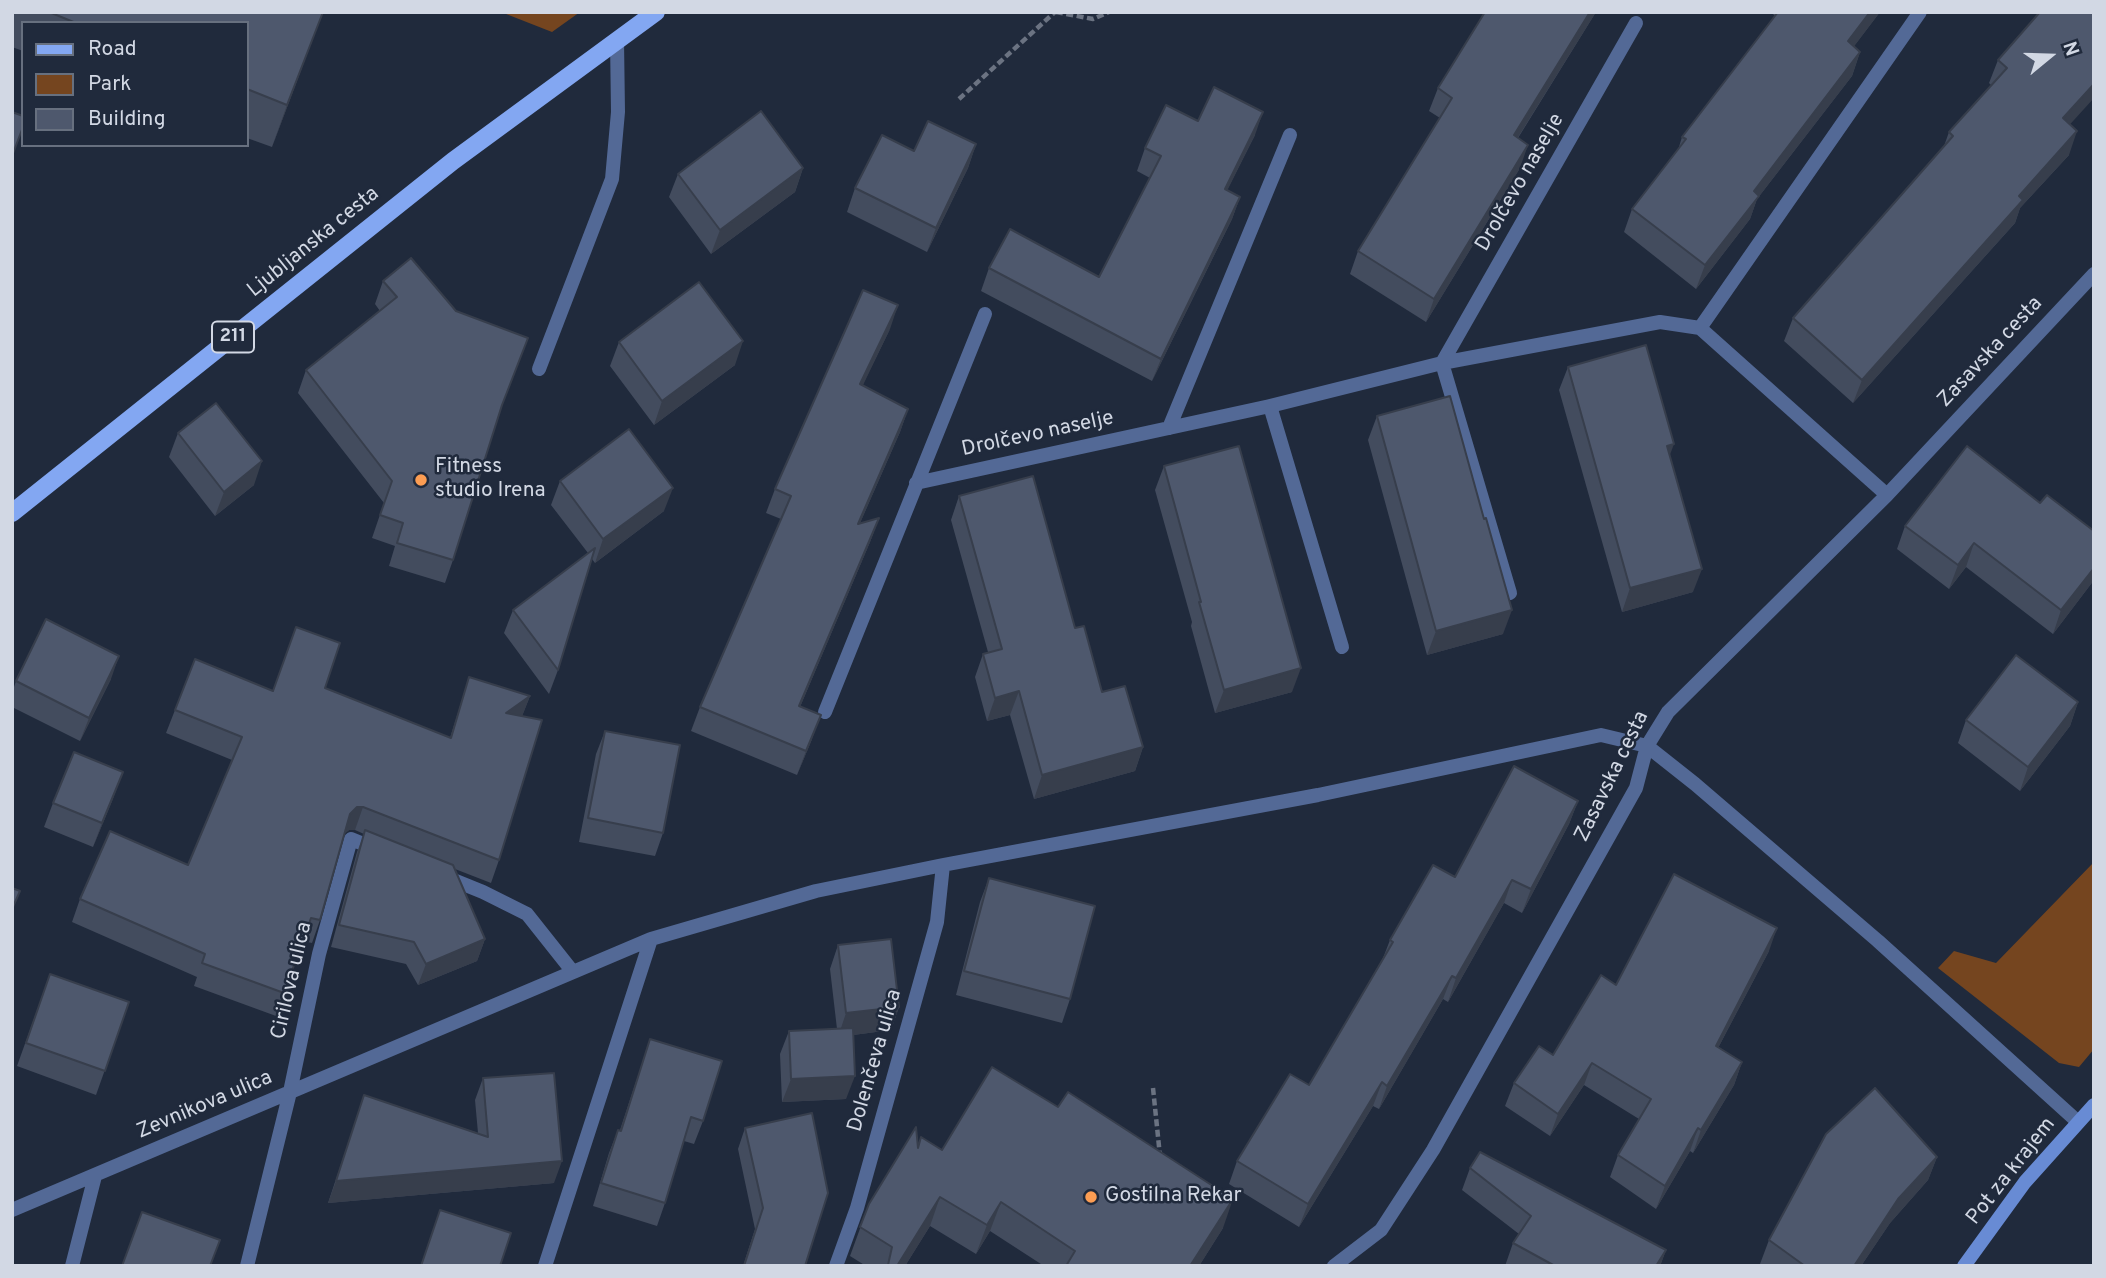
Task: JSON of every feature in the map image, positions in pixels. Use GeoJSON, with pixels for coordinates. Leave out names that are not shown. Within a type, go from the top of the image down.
{"type":"FeatureCollection","features":[{"type":"Feature","properties":{"kind":"main road","name":"Ljubljanska cesta"},"geometry":{"type":"LineString","coordinates":[[12,513],[453,161],[656,12]]}},
{"type":"Feature","properties":{"kind":"street"},"geometry":{"type":"LineString","coordinates":[[1887,495],[1700,328],[1920,12]]}},
{"type":"Feature","properties":{"kind":"street","name":"Drolčevo naselje"},"geometry":{"type":"LineString","coordinates":[[1442,363],[1636,23]]}},
{"type":"Feature","properties":{"kind":"street"},"geometry":{"type":"LineString","coordinates":[[539,369],[612,179],[618,112],[617,40]]}},
{"type":"Feature","properties":{"kind":"street"},"geometry":{"type":"LineString","coordinates":[[1169,428],[1290,135]]}},
{"type":"Feature","properties":{"kind":"street","name":"Zasavska cesta"},"geometry":{"type":"LineString","coordinates":[[1334,1266],[1381,1230],[1433,1150],[1636,788],[1647,746],[1668,712],[1887,495],[2094,274]]}},
{"type":"Feature","properties":{"kind":"street","name":"Drolčevo naselje"},"geometry":{"type":"LineString","coordinates":[[825,712],[985,314]]}},
{"type":"Feature","properties":{"kind":"street","name":"Drolčevo naselje"},"geometry":{"type":"LineString","coordinates":[[916,483],[1270,406],[1442,363],[1660,322],[1700,328]]}},
{"type":"Feature","properties":{"kind":"street"},"geometry":{"type":"LineString","coordinates":[[1442,363],[1510,593]]}},
{"type":"Feature","properties":{"kind":"street"},"geometry":{"type":"LineString","coordinates":[[1270,406],[1342,647]]}},
{"type":"Feature","properties":{"kind":"street"},"geometry":{"type":"LineString","coordinates":[[290,1092],[652,939],[816,891],[943,864],[1318,795],[1601,735],[1647,746],[1695,784],[1878,941],[2078,1122]]}},
{"type":"Feature","properties":{"kind":"street","name":"Cirilova ulica"},"geometry":{"type":"LineString","coordinates":[[290,1092],[319,954],[351,839],[387,853]]}},
{"type":"Feature","properties":{"kind":"street","name":"Dolenčeva ulica"},"geometry":{"type":"LineString","coordinates":[[836,1266],[857,1208],[937,922],[943,864]]}},
{"type":"Feature","properties":{"kind":"street"},"geometry":{"type":"LineString","coordinates":[[435,873],[483,892],[527,914],[573,972]]}},
{"type":"Feature","properties":{"kind":"street"},"geometry":{"type":"LineString","coordinates":[[545,1266],[652,939]]}},
{"type":"Feature","properties":{"kind":"street","name":"Zevnikova ulica"},"geometry":{"type":"LineString","coordinates":[[12,1210],[290,1092]]}},
{"type":"Feature","properties":{"kind":"street","name":"Zevnikova ulica"},"geometry":{"type":"LineString","coordinates":[[247,1266],[290,1092]]}},
{"type":"Feature","properties":{"kind":"street","name":"Pot za krajem"},"geometry":{"type":"LineString","coordinates":[[1964,1266],[2025,1182],[2094,1105]]}},
{"type":"Feature","properties":{"kind":"street"},"geometry":{"type":"LineString","coordinates":[[72,1266],[95,1176]]}},
{"type":"Feature","properties":{"kind":"path"},"geometry":{"type":"LineString","coordinates":[[959,99],[1056,12],[1093,19],[1109,12]]}},
{"type":"Feature","properties":{"kind":"path"},"geometry":{"type":"LineString","coordinates":[[1153,1088],[1161,1164]]}},
{"type":"Feature","properties":{"kind":"green space"},"geometry":{"type":"Polygon","coordinates":[[[501,12],[580,12],[552,32],[501,12]]]}},
{"type":"Feature","properties":{"kind":"green space"},"geometry":{"type":"Polygon","coordinates":[[[2094,862],[2094,1049],[2079,1067],[2059,1063],[1938,968],[1954,951],[1996,963],[2094,862]]]}},
{"type":"Feature","properties":{"kind":"building"},"geometry":{"type":"Polygon","coordinates":[[[49,12],[323,12],[287,105],[248,89],[248,21],[71,21],[49,12]]]}},
{"type":"Feature","properties":{"kind":"building"},"geometry":{"type":"Polygon","coordinates":[[[1485,12],[1590,12],[1514,135],[1528,145],[1434,299],[1358,251],[1452,98],[1438,88],[1485,12]]]}},
{"type":"Feature","properties":{"kind":"building"},"geometry":{"type":"Polygon","coordinates":[[[1778,12],[1870,12],[1848,41],[1860,52],[1754,191],[1759,196],[1705,265],[1632,209],[1686,139],[1682,137],[1778,12]]]}},
{"type":"Feature","properties":{"kind":"building"},"geometry":{"type":"Polygon","coordinates":[[[2040,12],[2094,12],[2094,84],[2063,118],[2077,131],[2019,196],[2023,200],[1862,380],[1793,318],[1953,136],[1949,132],[2007,68],[1998,60],[2040,12]]]}},
{"type":"Feature","properties":{"kind":"building"},"geometry":{"type":"Polygon","coordinates":[[[1214,87],[1263,112],[1225,189],[1240,197],[1161,359],[989,268],[1010,229],[1099,277],[1161,156],[1145,148],[1166,105],[1198,121],[1214,87]]]}},
{"type":"Feature","properties":{"kind":"building"},"geometry":{"type":"Polygon","coordinates":[[[761,111],[803,168],[720,230],[678,174],[761,111]]]}},
{"type":"Feature","properties":{"kind":"building"},"geometry":{"type":"Polygon","coordinates":[[[12,112],[21,115],[21,132],[12,156],[12,112]]]}},
{"type":"Feature","properties":{"kind":"building"},"geometry":{"type":"Polygon","coordinates":[[[928,121],[976,144],[936,228],[855,188],[882,135],[914,151],[928,121]]]}},
{"type":"Feature","properties":{"kind":"building"},"geometry":{"type":"Polygon","coordinates":[[[411,258],[456,311],[528,338],[502,405],[453,560],[397,543],[403,523],[380,515],[392,481],[306,370],[397,297],[383,281],[411,258]]]}},
{"type":"Feature","properties":{"kind":"building"},"geometry":{"type":"Polygon","coordinates":[[[699,282],[743,341],[662,401],[619,342],[699,282]]]}},
{"type":"Feature","properties":{"kind":"building"},"geometry":{"type":"Polygon","coordinates":[[[863,290],[898,305],[860,384],[908,409],[858,524],[879,518],[799,706],[821,715],[806,751],[700,707],[791,496],[775,489],[863,290]]]}},
{"type":"Feature","properties":{"kind":"building"},"geometry":{"type":"Polygon","coordinates":[[[1646,345],[1674,444],[1667,446],[1702,569],[1630,588],[1568,367],[1646,345]]]}},
{"type":"Feature","properties":{"kind":"building"},"geometry":{"type":"Polygon","coordinates":[[[1450,396],[1512,610],[1436,631],[1377,416],[1450,396]]]}},
{"type":"Feature","properties":{"kind":"building"},"geometry":{"type":"Polygon","coordinates":[[[216,403],[262,461],[224,492],[178,433],[216,403]]]}},
{"type":"Feature","properties":{"kind":"building"},"geometry":{"type":"Polygon","coordinates":[[[629,429],[673,488],[603,539],[560,481],[629,429]]]}},
{"type":"Feature","properties":{"kind":"building"},"geometry":{"type":"Polygon","coordinates":[[[1239,446],[1301,668],[1224,690],[1164,466],[1239,446]]]}},
{"type":"Feature","properties":{"kind":"building"},"geometry":{"type":"Polygon","coordinates":[[[1967,446],[2040,503],[2047,495],[2094,531],[2094,568],[2061,610],[1974,543],[1958,565],[1905,526],[1967,446]]]}},
{"type":"Feature","properties":{"kind":"building"},"geometry":{"type":"Polygon","coordinates":[[[1033,476],[1075,628],[1084,626],[1102,692],[1125,686],[1143,747],[1042,775],[1019,691],[995,698],[983,654],[1002,649],[959,496],[1033,476]]]}},
{"type":"Feature","properties":{"kind":"building"},"geometry":{"type":"Polygon","coordinates":[[[595,548],[558,670],[513,610],[595,548]]]}},
{"type":"Feature","properties":{"kind":"building"},"geometry":{"type":"Polygon","coordinates":[[[46,619],[119,656],[89,718],[16,681],[46,619]]]}},
{"type":"Feature","properties":{"kind":"building"},"geometry":{"type":"Polygon","coordinates":[[[296,627],[340,643],[325,688],[451,738],[469,677],[530,696],[506,713],[542,720],[499,860],[363,807],[357,807],[350,814],[320,920],[311,918],[284,993],[202,963],[205,954],[80,899],[110,831],[188,865],[242,737],[175,710],[195,659],[273,691],[296,627]]]}},
{"type":"Feature","properties":{"kind":"building"},"geometry":{"type":"Polygon","coordinates":[[[2016,655],[2078,702],[2028,767],[1966,720],[2016,655]]]}},
{"type":"Feature","properties":{"kind":"building"},"geometry":{"type":"Polygon","coordinates":[[[605,731],[680,745],[663,833],[588,818],[605,731]]]}},
{"type":"Feature","properties":{"kind":"building"},"geometry":{"type":"Polygon","coordinates":[[[74,752],[123,772],[102,823],[53,803],[74,752]]]}},
{"type":"Feature","properties":{"kind":"building"},"geometry":{"type":"Polygon","coordinates":[[[1514,766],[1578,801],[1531,889],[1512,880],[1456,978],[1452,976],[1387,1086],[1382,1082],[1308,1204],[1237,1161],[1290,1074],[1309,1085],[1393,942],[1390,940],[1433,865],[1455,877],[1514,766]]]}},
{"type":"Feature","properties":{"kind":"building"},"geometry":{"type":"Polygon","coordinates":[[[365,830],[453,865],[485,939],[426,964],[414,942],[339,925],[365,830]]]}},
{"type":"Feature","properties":{"kind":"building"},"geometry":{"type":"Polygon","coordinates":[[[1674,874],[1777,928],[1716,1046],[1742,1062],[1701,1130],[1698,1128],[1665,1186],[1618,1155],[1651,1099],[1592,1063],[1558,1114],[1514,1083],[1539,1046],[1553,1055],[1601,975],[1616,985],[1674,874]]]}},
{"type":"Feature","properties":{"kind":"building"},"geometry":{"type":"Polygon","coordinates":[[[989,878],[1095,906],[1070,999],[964,971],[989,878]]]}},
{"type":"Feature","properties":{"kind":"building"},"geometry":{"type":"Polygon","coordinates":[[[12,888],[20,891],[12,909],[12,888]]]}},
{"type":"Feature","properties":{"kind":"building"},"geometry":{"type":"Polygon","coordinates":[[[891,939],[899,1007],[846,1013],[838,945],[891,939]]]}},
{"type":"Feature","properties":{"kind":"building"},"geometry":{"type":"Polygon","coordinates":[[[50,974],[129,1002],[105,1071],[26,1043],[50,974]]]}},
{"type":"Feature","properties":{"kind":"building"},"geometry":{"type":"Polygon","coordinates":[[[853,1028],[855,1076],[791,1079],[789,1031],[853,1028]]]}},
{"type":"Feature","properties":{"kind":"building"},"geometry":{"type":"Polygon","coordinates":[[[650,1039],[722,1061],[703,1121],[691,1117],[665,1203],[601,1183],[618,1130],[621,1131],[650,1039]]]}},
{"type":"Feature","properties":{"kind":"building"},"geometry":{"type":"Polygon","coordinates":[[[992,1067],[1058,1107],[1068,1092],[1233,1199],[1190,1266],[1066,1266],[1075,1251],[1001,1202],[987,1225],[940,1197],[897,1266],[888,1265],[892,1247],[860,1227],[869,1204],[916,1127],[918,1148],[921,1137],[942,1150],[992,1067]]]}},
{"type":"Feature","properties":{"kind":"building"},"geometry":{"type":"Polygon","coordinates":[[[554,1073],[562,1161],[336,1181],[364,1095],[488,1137],[483,1078],[554,1073]]]}},
{"type":"Feature","properties":{"kind":"building"},"geometry":{"type":"Polygon","coordinates":[[[1875,1088],[1937,1157],[1898,1199],[1854,1266],[1805,1266],[1769,1240],[1826,1134],[1875,1088]]]}},
{"type":"Feature","properties":{"kind":"building"},"geometry":{"type":"Polygon","coordinates":[[[812,1113],[828,1193],[805,1266],[744,1266],[763,1208],[745,1128],[812,1113]]]}},
{"type":"Feature","properties":{"kind":"building"},"geometry":{"type":"Polygon","coordinates":[[[1480,1152],[1666,1250],[1656,1266],[1555,1266],[1513,1243],[1531,1216],[1470,1168],[1480,1152]]]}},
{"type":"Feature","properties":{"kind":"building"},"geometry":{"type":"Polygon","coordinates":[[[440,1210],[511,1233],[500,1266],[421,1266],[440,1210]]]}},
{"type":"Feature","properties":{"kind":"building"},"geometry":{"type":"Polygon","coordinates":[[[142,1212],[220,1240],[210,1266],[122,1266],[142,1212]]]}},
{"type":"Feature","properties":{"kind":"place","name":"Fitness studio Irena"},"geometry":{"type":"Point","coordinates":[421,480]}},
{"type":"Feature","properties":{"kind":"place","name":"Gostilna Rekar"},"geometry":{"type":"Point","coordinates":[1091,1197]}}]}
